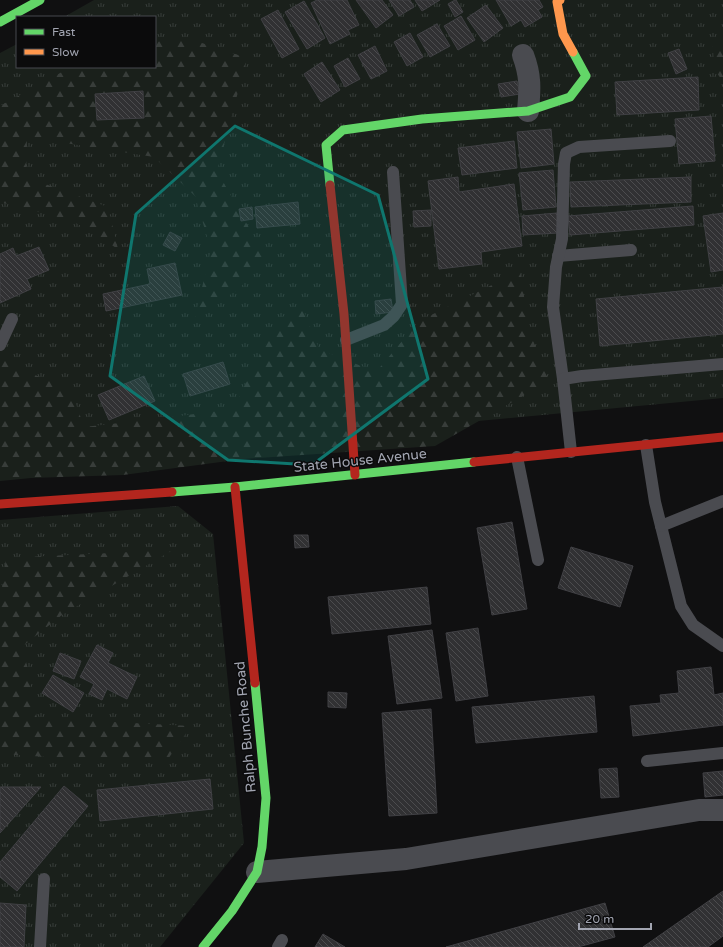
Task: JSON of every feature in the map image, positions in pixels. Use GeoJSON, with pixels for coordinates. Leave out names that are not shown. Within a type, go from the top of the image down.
{"type":"FeatureCollection","features":[{"type":"Feature","properties":{"kind":"street"},"geometry":{"type":"LineString","coordinates":[[0,22],[40,0]]}},
{"type":"Feature","properties":{"kind":"street"},"geometry":{"type":"LineString","coordinates":[[355,474],[344,314],[326,145],[343,130],[422,119],[528,111],[570,97],[586,76],[563,34],[557,2],[560,0]]}},
{"type":"Feature","properties":{"kind":"street"},"geometry":{"type":"LineString","coordinates":[[523,55],[529,70],[530,87],[528,111]]}},
{"type":"Feature","properties":{"kind":"street","name":"State House Avenue"},"geometry":{"type":"LineString","coordinates":[[0,504],[235,487],[723,437]]}},
{"type":"Feature","properties":{"kind":"street","name":"Ralph Bunche Road"},"geometry":{"type":"LineString","coordinates":[[203,947],[232,911],[257,872],[262,847],[266,798],[235,487]]}},
{"type":"Feature","properties":{"kind":"street"},"geometry":{"type":"LineString","coordinates":[[257,872],[406,859],[691,811],[723,810]]}},
{"type":"Feature","properties":{"kind":"lane"},"geometry":{"type":"LineString","coordinates":[[572,452],[553,307],[556,267],[562,239],[564,164],[566,153],[579,147],[670,141]]}},
{"type":"Feature","properties":{"kind":"lane"},"geometry":{"type":"LineString","coordinates":[[346,340],[384,325],[394,316],[402,304],[393,172]]}},
{"type":"Feature","properties":{"kind":"lane"},"geometry":{"type":"LineString","coordinates":[[558,256],[631,250]]}},
{"type":"Feature","properties":{"kind":"lane"},"geometry":{"type":"LineString","coordinates":[[0,345],[12,319]]}},
{"type":"Feature","properties":{"kind":"lane"},"geometry":{"type":"LineString","coordinates":[[563,379],[582,376],[723,364]]}},
{"type":"Feature","properties":{"kind":"lane"},"geometry":{"type":"LineString","coordinates":[[646,445],[655,502],[681,606],[693,625],[723,646]]}},
{"type":"Feature","properties":{"kind":"lane"},"geometry":{"type":"LineString","coordinates":[[517,457],[538,560]]}},
{"type":"Feature","properties":{"kind":"lane"},"geometry":{"type":"LineString","coordinates":[[661,526],[723,501]]}},
{"type":"Feature","properties":{"kind":"lane"},"geometry":{"type":"LineString","coordinates":[[647,761],[723,753]]}},
{"type":"Feature","properties":{"kind":"lane"},"geometry":{"type":"LineString","coordinates":[[40,947],[44,879]]}},
{"type":"Feature","properties":{"kind":"highlighted area"},"geometry":{"type":"Polygon","coordinates":[[[235,126],[378,195],[428,379],[312,465],[228,460],[110,376],[136,214],[235,126]]]}},
{"type":"Feature","properties":{"kind":"green space"},"geometry":{"type":"Polygon","coordinates":[[[94,0],[723,0],[723,398],[0,466],[0,53],[16,45],[16,68],[156,68],[156,16],[66,16],[94,0]]]}},
{"type":"Feature","properties":{"kind":"green space"},"geometry":{"type":"Polygon","coordinates":[[[184,37],[247,58],[217,171],[266,258],[239,289],[195,317],[211,250],[195,196],[154,157],[27,137],[26,177],[108,207],[118,249],[73,221],[0,202],[0,106],[69,68],[156,68],[156,42],[184,37]]]}},
{"type":"Feature","properties":{"kind":"green space"},"geometry":{"type":"Polygon","coordinates":[[[712,39],[723,44],[723,82],[715,70],[712,39]]]}},
{"type":"Feature","properties":{"kind":"green space"},"geometry":{"type":"Polygon","coordinates":[[[520,269],[529,330],[549,381],[435,446],[243,459],[123,475],[31,478],[0,481],[0,347],[23,370],[71,390],[84,427],[233,409],[277,321],[301,304],[319,349],[376,372],[419,321],[498,282],[520,269]]]}},
{"type":"Feature","properties":{"kind":"green space"},"geometry":{"type":"Polygon","coordinates":[[[178,506],[213,534],[244,843],[160,947],[0,947],[0,520],[178,506]]]}},
{"type":"Feature","properties":{"kind":"green space"},"geometry":{"type":"Polygon","coordinates":[[[173,550],[62,615],[23,646],[37,718],[191,726],[168,759],[64,758],[0,754],[0,605],[6,558],[173,550]]]}},
{"type":"Feature","properties":{"kind":"building"},"geometry":{"type":"Polygon","coordinates":[[[317,0],[347,0],[359,25],[348,30],[350,34],[330,44],[311,3],[317,0]]]}},
{"type":"Feature","properties":{"kind":"building"},"geometry":{"type":"Polygon","coordinates":[[[356,0],[382,0],[393,15],[376,28],[356,0]]]}},
{"type":"Feature","properties":{"kind":"building"},"geometry":{"type":"Polygon","coordinates":[[[389,0],[410,0],[414,7],[399,16],[389,0]]]}},
{"type":"Feature","properties":{"kind":"building"},"geometry":{"type":"Polygon","coordinates":[[[415,0],[440,0],[422,11],[415,0]]]}},
{"type":"Feature","properties":{"kind":"building"},"geometry":{"type":"Polygon","coordinates":[[[455,0],[463,12],[455,17],[448,4],[455,0]]]}},
{"type":"Feature","properties":{"kind":"building"},"geometry":{"type":"Polygon","coordinates":[[[496,0],[539,0],[543,7],[538,10],[542,17],[525,27],[521,20],[511,26],[496,0]]]}},
{"type":"Feature","properties":{"kind":"building"},"geometry":{"type":"Polygon","coordinates":[[[304,1],[325,38],[307,49],[285,12],[304,1]]]}},
{"type":"Feature","properties":{"kind":"building"},"geometry":{"type":"Polygon","coordinates":[[[486,5],[503,28],[484,42],[467,18],[486,5]]]}},
{"type":"Feature","properties":{"kind":"building"},"geometry":{"type":"Polygon","coordinates":[[[278,10],[299,49],[282,58],[261,19],[278,10]]]}},
{"type":"Feature","properties":{"kind":"building"},"geometry":{"type":"Polygon","coordinates":[[[461,16],[475,40],[458,50],[444,26],[461,16]]]}},
{"type":"Feature","properties":{"kind":"building"},"geometry":{"type":"Polygon","coordinates":[[[437,24],[450,46],[430,57],[417,35],[437,24]]]}},
{"type":"Feature","properties":{"kind":"building"},"geometry":{"type":"Polygon","coordinates":[[[410,33],[423,57],[407,66],[394,42],[410,33]]]}},
{"type":"Feature","properties":{"kind":"building"},"geometry":{"type":"Polygon","coordinates":[[[375,46],[387,71],[371,79],[358,55],[375,46]]]}},
{"type":"Feature","properties":{"kind":"building"},"geometry":{"type":"Polygon","coordinates":[[[679,49],[687,69],[676,74],[668,53],[679,49]]]}},
{"type":"Feature","properties":{"kind":"building"},"geometry":{"type":"Polygon","coordinates":[[[348,58],[360,79],[345,87],[334,66],[348,58]]]}},
{"type":"Feature","properties":{"kind":"building"},"geometry":{"type":"Polygon","coordinates":[[[322,62],[340,90],[321,102],[304,74],[322,62]]]}},
{"type":"Feature","properties":{"kind":"building"},"geometry":{"type":"Polygon","coordinates":[[[698,77],[699,110],[617,115],[615,82],[698,77]]]}},
{"type":"Feature","properties":{"kind":"building"},"geometry":{"type":"Polygon","coordinates":[[[517,81],[520,94],[501,97],[498,84],[517,81]]]}},
{"type":"Feature","properties":{"kind":"building"},"geometry":{"type":"Polygon","coordinates":[[[143,91],[144,118],[97,120],[95,94],[143,91]]]}},
{"type":"Feature","properties":{"kind":"building"},"geometry":{"type":"Polygon","coordinates":[[[711,116],[715,161],[679,164],[675,119],[711,116]]]}},
{"type":"Feature","properties":{"kind":"building"},"geometry":{"type":"Polygon","coordinates":[[[551,129],[554,164],[521,168],[517,132],[551,129]]]}},
{"type":"Feature","properties":{"kind":"building"},"geometry":{"type":"Polygon","coordinates":[[[514,141],[517,168],[462,175],[458,148],[514,141]]]}},
{"type":"Feature","properties":{"kind":"building"},"geometry":{"type":"Polygon","coordinates":[[[553,170],[556,207],[523,210],[519,173],[553,170]]]}},
{"type":"Feature","properties":{"kind":"building"},"geometry":{"type":"Polygon","coordinates":[[[458,177],[459,192],[514,184],[522,246],[481,252],[482,264],[439,269],[428,181],[458,177]]]}},
{"type":"Feature","properties":{"kind":"building"},"geometry":{"type":"Polygon","coordinates":[[[691,177],[691,202],[571,207],[570,182],[691,177]]]}},
{"type":"Feature","properties":{"kind":"building"},"geometry":{"type":"Polygon","coordinates":[[[298,202],[300,224],[257,228],[255,207],[298,202]]]}},
{"type":"Feature","properties":{"kind":"building"},"geometry":{"type":"Polygon","coordinates":[[[693,206],[694,225],[570,235],[568,216],[693,206]]]}},
{"type":"Feature","properties":{"kind":"building"},"geometry":{"type":"Polygon","coordinates":[[[252,207],[253,219],[241,221],[239,209],[252,207]]]}},
{"type":"Feature","properties":{"kind":"building"},"geometry":{"type":"Polygon","coordinates":[[[431,210],[431,226],[414,227],[413,211],[431,210]]]}},
{"type":"Feature","properties":{"kind":"building"},"geometry":{"type":"Polygon","coordinates":[[[557,213],[558,233],[523,235],[522,216],[557,213]]]}},
{"type":"Feature","properties":{"kind":"building"},"geometry":{"type":"Polygon","coordinates":[[[723,213],[723,270],[711,272],[703,216],[723,213]]]}},
{"type":"Feature","properties":{"kind":"building"},"geometry":{"type":"Polygon","coordinates":[[[170,232],[182,238],[175,251],[163,245],[170,232]]]}},
{"type":"Feature","properties":{"kind":"building"},"geometry":{"type":"Polygon","coordinates":[[[39,247],[49,270],[27,279],[31,289],[0,303],[0,254],[13,248],[16,256],[39,247]]]}},
{"type":"Feature","properties":{"kind":"building"},"geometry":{"type":"Polygon","coordinates":[[[175,263],[182,295],[106,311],[103,294],[150,284],[147,269],[175,263]]]}},
{"type":"Feature","properties":{"kind":"building"},"geometry":{"type":"Polygon","coordinates":[[[723,287],[723,334],[600,346],[596,299],[723,287]]]}},
{"type":"Feature","properties":{"kind":"building"},"geometry":{"type":"Polygon","coordinates":[[[391,299],[393,312],[376,314],[375,301],[391,299]]]}},
{"type":"Feature","properties":{"kind":"building"},"geometry":{"type":"Polygon","coordinates":[[[223,362],[230,384],[190,396],[183,374],[223,362]]]}},
{"type":"Feature","properties":{"kind":"building"},"geometry":{"type":"Polygon","coordinates":[[[144,376],[155,401],[109,420],[98,395],[144,376]]]}},
{"type":"Feature","properties":{"kind":"building"},"geometry":{"type":"Polygon","coordinates":[[[512,522],[527,609],[492,615],[477,528],[512,522]]]}},
{"type":"Feature","properties":{"kind":"building"},"geometry":{"type":"Polygon","coordinates":[[[294,535],[308,535],[309,547],[295,548],[294,535]]]}},
{"type":"Feature","properties":{"kind":"building"},"geometry":{"type":"Polygon","coordinates":[[[571,547],[633,566],[620,607],[558,588],[571,547]]]}},
{"type":"Feature","properties":{"kind":"building"},"geometry":{"type":"Polygon","coordinates":[[[427,587],[431,624],[332,634],[328,597],[427,587]]]}},
{"type":"Feature","properties":{"kind":"building"},"geometry":{"type":"Polygon","coordinates":[[[478,628],[488,696],[456,701],[446,633],[478,628]]]}},
{"type":"Feature","properties":{"kind":"building"},"geometry":{"type":"Polygon","coordinates":[[[432,630],[442,698],[397,704],[388,636],[432,630]]]}},
{"type":"Feature","properties":{"kind":"building"},"geometry":{"type":"Polygon","coordinates":[[[97,645],[113,653],[108,663],[137,677],[127,699],[107,689],[102,700],[89,694],[94,684],[80,677],[97,645]]]}},
{"type":"Feature","properties":{"kind":"building"},"geometry":{"type":"Polygon","coordinates":[[[60,653],[81,661],[74,679],[53,671],[60,653]]]}},
{"type":"Feature","properties":{"kind":"building"},"geometry":{"type":"Polygon","coordinates":[[[711,667],[714,695],[723,693],[723,725],[633,736],[630,706],[661,703],[660,695],[679,693],[677,671],[711,667]]]}},
{"type":"Feature","properties":{"kind":"building"},"geometry":{"type":"Polygon","coordinates":[[[53,675],[84,693],[73,712],[42,693],[53,675]]]}},
{"type":"Feature","properties":{"kind":"building"},"geometry":{"type":"Polygon","coordinates":[[[328,692],[347,693],[346,708],[328,707],[328,692]]]}},
{"type":"Feature","properties":{"kind":"building"},"geometry":{"type":"Polygon","coordinates":[[[594,696],[597,732],[476,743],[472,707],[594,696]]]}},
{"type":"Feature","properties":{"kind":"building"},"geometry":{"type":"Polygon","coordinates":[[[431,709],[437,813],[389,816],[382,713],[431,709]]]}},
{"type":"Feature","properties":{"kind":"building"},"geometry":{"type":"Polygon","coordinates":[[[617,768],[619,797],[601,798],[599,769],[617,768]]]}},
{"type":"Feature","properties":{"kind":"building"},"geometry":{"type":"Polygon","coordinates":[[[723,771],[723,795],[705,797],[703,773],[723,771]]]}},
{"type":"Feature","properties":{"kind":"building"},"geometry":{"type":"Polygon","coordinates":[[[210,779],[213,809],[100,821],[97,790],[210,779]]]}},
{"type":"Feature","properties":{"kind":"building"},"geometry":{"type":"Polygon","coordinates":[[[64,786],[88,806],[17,891],[0,877],[0,862],[64,786]]]}},
{"type":"Feature","properties":{"kind":"building"},"geometry":{"type":"Polygon","coordinates":[[[0,787],[41,787],[0,833],[0,787]]]}},
{"type":"Feature","properties":{"kind":"building"},"geometry":{"type":"Polygon","coordinates":[[[723,891],[723,936],[708,947],[643,947],[723,891]]]}},
{"type":"Feature","properties":{"kind":"building"},"geometry":{"type":"Polygon","coordinates":[[[0,903],[26,905],[24,947],[0,947],[0,903]]]}},
{"type":"Feature","properties":{"kind":"building"},"geometry":{"type":"Polygon","coordinates":[[[605,903],[615,937],[578,947],[446,947],[605,903]]]}},
{"type":"Feature","properties":{"kind":"building"},"geometry":{"type":"Polygon","coordinates":[[[323,934],[345,947],[315,947],[323,934]]]}},
{"type":"Feature","properties":{"kind":"traffic: fast"},"geometry":{"type":"LineString","coordinates":[[0,22],[40,0]]}},
{"type":"Feature","properties":{"kind":"traffic: fast"},"geometry":{"type":"LineString","coordinates":[[330,185],[326,145],[343,130],[422,119],[528,111],[570,97],[586,76],[573,52]]}},
{"type":"Feature","properties":{"kind":"traffic: fast"},"geometry":{"type":"LineString","coordinates":[[172,492],[235,487],[474,462]]}},
{"type":"Feature","properties":{"kind":"traffic: fast"},"geometry":{"type":"LineString","coordinates":[[203,947],[232,911],[257,872],[262,847],[266,798],[255,683]]}},
{"type":"Feature","properties":{"kind":"traffic: slow"},"geometry":{"type":"LineString","coordinates":[[560,0],[557,2],[563,34],[573,52]]}},
{"type":"Feature","properties":{"kind":"traffic: jam"},"geometry":{"type":"LineString","coordinates":[[330,185],[344,314],[355,475]]}},
{"type":"Feature","properties":{"kind":"traffic: jam"},"geometry":{"type":"LineString","coordinates":[[474,462],[723,437]]}},
{"type":"Feature","properties":{"kind":"traffic: jam"},"geometry":{"type":"LineString","coordinates":[[235,487],[255,683]]}},
{"type":"Feature","properties":{"kind":"traffic: jam"},"geometry":{"type":"LineString","coordinates":[[0,504],[172,492]]}}]}
